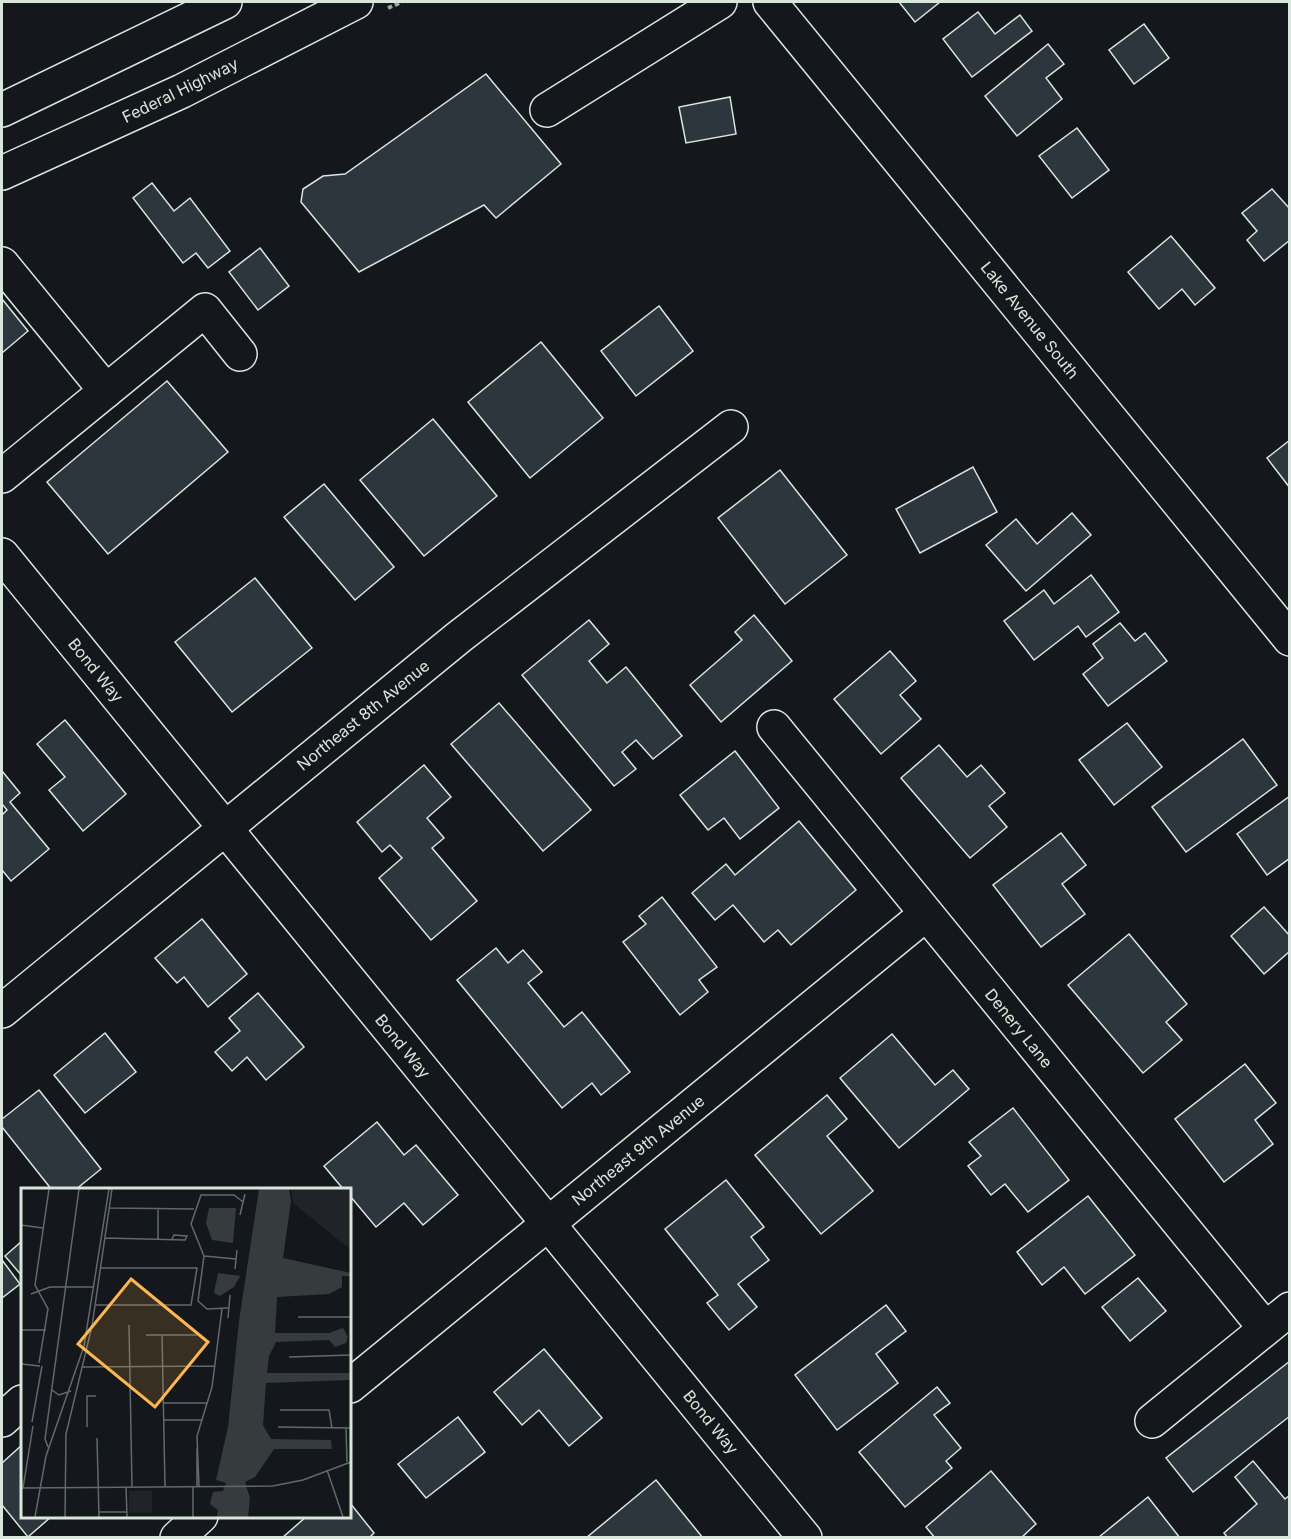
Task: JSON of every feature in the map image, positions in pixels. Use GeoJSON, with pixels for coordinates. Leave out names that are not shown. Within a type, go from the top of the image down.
{"type":"FeatureCollection","features":[{"type":"Feature","properties":{"kind":"street"},"geometry":{"type":"LineString","coordinates":[[2,110],[225,2]]}},
{"type":"Feature","properties":{"kind":"street","name":"Federal Highway"},"geometry":{"type":"LineString","coordinates":[[2,173],[182,91],[356,2]]}},
{"type":"Feature","properties":{"kind":"street"},"geometry":{"type":"LineString","coordinates":[[547,110],[720,2]]}},
{"type":"Feature","properties":{"kind":"street","name":"Lake Avenue South"},"geometry":{"type":"LineString","coordinates":[[770,2],[1290,639]]}},
{"type":"Feature","properties":{"kind":"street"},"geometry":{"type":"LineString","coordinates":[[2,264],[106,391]]}},
{"type":"Feature","properties":{"kind":"street"},"geometry":{"type":"LineString","coordinates":[[2,476],[205,310],[240,354]]}},
{"type":"Feature","properties":{"kind":"street","name":"Northeast 8th Avenue"},"geometry":{"type":"LineString","coordinates":[[2,1011],[459,637],[731,427]]}},
{"type":"Feature","properties":{"kind":"street","name":"Bond Way"},"geometry":{"type":"LineString","coordinates":[[2,555],[805,1538]]}},
{"type":"Feature","properties":{"kind":"street","name":"Denery Lane"},"geometry":{"type":"LineString","coordinates":[[774,727],[926,914],[1277,1318]]}},
{"type":"Feature","properties":{"kind":"street","name":"Northeast 9th Avenue"},"geometry":{"type":"LineString","coordinates":[[351,1385],[926,914]]}},
{"type":"Feature","properties":{"kind":"street"},"geometry":{"type":"LineString","coordinates":[[1152,1421],[1277,1318]]}},
{"type":"Feature","properties":{"kind":"street"},"geometry":{"type":"LineString","coordinates":[[2,1420],[21,1403]]}},
{"type":"Feature","properties":{"kind":"street"},"geometry":{"type":"LineString","coordinates":[[177,1538],[199,1518]]}},
{"type":"Feature","properties":{"kind":"building"},"geometry":{"type":"Polygon","coordinates":[[[899,2],[940,2],[915,22],[899,2]]]}},
{"type":"Feature","properties":{"kind":"building"},"geometry":{"type":"Polygon","coordinates":[[[978,12],[995,34],[1020,15],[1032,31],[972,77],[943,39],[978,12]]]}},
{"type":"Feature","properties":{"kind":"building"},"geometry":{"type":"Polygon","coordinates":[[[1144,24],[1169,58],[1134,84],[1109,50],[1144,24]]]}},
{"type":"Feature","properties":{"kind":"building"},"geometry":{"type":"Polygon","coordinates":[[[1048,44],[1064,64],[1046,78],[1062,99],[1017,136],[985,96],[1048,44]]]}},
{"type":"Feature","properties":{"kind":"building"},"geometry":{"type":"Polygon","coordinates":[[[486,74],[561,164],[496,218],[484,205],[359,272],[301,202],[303,189],[323,176],[345,174],[486,74]]]}},
{"type":"Feature","properties":{"kind":"building"},"geometry":{"type":"Polygon","coordinates":[[[730,97],[736,134],[686,143],[679,107],[730,97]]]}},
{"type":"Feature","properties":{"kind":"building"},"geometry":{"type":"Polygon","coordinates":[[[1077,128],[1109,170],[1072,198],[1039,156],[1077,128]]]}},
{"type":"Feature","properties":{"kind":"building"},"geometry":{"type":"Polygon","coordinates":[[[152,183],[174,211],[190,198],[230,251],[208,268],[196,253],[183,263],[133,198],[152,183]]]}},
{"type":"Feature","properties":{"kind":"building"},"geometry":{"type":"Polygon","coordinates":[[[1272,189],[1290,209],[1290,240],[1264,261],[1247,240],[1257,231],[1242,213],[1272,189]]]}},
{"type":"Feature","properties":{"kind":"building"},"geometry":{"type":"Polygon","coordinates":[[[1171,236],[1215,288],[1195,305],[1182,289],[1159,309],[1128,272],[1171,236]]]}},
{"type":"Feature","properties":{"kind":"building"},"geometry":{"type":"Polygon","coordinates":[[[260,248],[289,286],[258,310],[229,272],[260,248]]]}},
{"type":"Feature","properties":{"kind":"building"},"geometry":{"type":"Polygon","coordinates":[[[2,299],[28,331],[2,353],[2,299]]]}},
{"type":"Feature","properties":{"kind":"building"},"geometry":{"type":"Polygon","coordinates":[[[659,306],[693,351],[636,396],[601,351],[659,306]]]}},
{"type":"Feature","properties":{"kind":"building"},"geometry":{"type":"Polygon","coordinates":[[[541,342],[603,418],[530,478],[468,402],[541,342]]]}},
{"type":"Feature","properties":{"kind":"building"},"geometry":{"type":"Polygon","coordinates":[[[167,381],[228,452],[108,554],[47,482],[167,381]]]}},
{"type":"Feature","properties":{"kind":"building"},"geometry":{"type":"Polygon","coordinates":[[[433,419],[497,496],[424,556],[360,480],[433,419]]]}},
{"type":"Feature","properties":{"kind":"building"},"geometry":{"type":"Polygon","coordinates":[[[1290,440],[1290,488],[1267,458],[1290,440]]]}},
{"type":"Feature","properties":{"kind":"building"},"geometry":{"type":"Polygon","coordinates":[[[973,467],[997,512],[920,553],[896,509],[973,467]]]}},
{"type":"Feature","properties":{"kind":"building"},"geometry":{"type":"Polygon","coordinates":[[[780,470],[847,555],[785,604],[718,518],[780,470]]]}},
{"type":"Feature","properties":{"kind":"building"},"geometry":{"type":"Polygon","coordinates":[[[324,484],[394,567],[355,600],[284,517],[324,484]]]}},
{"type":"Feature","properties":{"kind":"building"},"geometry":{"type":"Polygon","coordinates":[[[1072,513],[1091,535],[1026,591],[986,545],[1016,519],[1037,544],[1072,513]]]}},
{"type":"Feature","properties":{"kind":"building"},"geometry":{"type":"Polygon","coordinates":[[[1091,575],[1119,612],[1086,637],[1078,626],[1034,660],[1004,621],[1044,590],[1054,604],[1091,575]]]}},
{"type":"Feature","properties":{"kind":"building"},"geometry":{"type":"Polygon","coordinates":[[[255,578],[312,648],[232,712],[175,642],[255,578]]]}},
{"type":"Feature","properties":{"kind":"building"},"geometry":{"type":"Polygon","coordinates":[[[754,615],[792,661],[721,722],[690,685],[742,640],[735,632],[754,615]]]}},
{"type":"Feature","properties":{"kind":"building"},"geometry":{"type":"Polygon","coordinates":[[[589,620],[609,644],[589,661],[607,683],[626,667],[682,736],[653,759],[636,740],[622,752],[636,769],[614,786],[522,675],[589,620]]]}},
{"type":"Feature","properties":{"kind":"building"},"geometry":{"type":"Polygon","coordinates":[[[1120,623],[1135,641],[1145,633],[1167,661],[1108,706],[1083,674],[1103,658],[1093,644],[1120,623]]]}},
{"type":"Feature","properties":{"kind":"building"},"geometry":{"type":"Polygon","coordinates":[[[890,651],[916,681],[900,695],[921,719],[881,754],[834,699],[890,651]]]}},
{"type":"Feature","properties":{"kind":"building"},"geometry":{"type":"Polygon","coordinates":[[[499,703],[591,810],[543,851],[451,744],[499,703]]]}},
{"type":"Feature","properties":{"kind":"building"},"geometry":{"type":"Polygon","coordinates":[[[65,720],[126,794],[83,831],[49,790],[65,777],[37,744],[65,720]]]}},
{"type":"Feature","properties":{"kind":"building"},"geometry":{"type":"Polygon","coordinates":[[[1127,723],[1162,767],[1114,805],[1079,760],[1127,723]]]}},
{"type":"Feature","properties":{"kind":"building"},"geometry":{"type":"Polygon","coordinates":[[[1243,739],[1277,785],[1186,852],[1152,807],[1243,739]]]}},
{"type":"Feature","properties":{"kind":"building"},"geometry":{"type":"Polygon","coordinates":[[[939,745],[967,777],[981,765],[1005,793],[989,806],[1007,827],[970,858],[901,778],[939,745]]]}},
{"type":"Feature","properties":{"kind":"building"},"geometry":{"type":"Polygon","coordinates":[[[735,751],[779,808],[740,839],[724,818],[708,830],[680,795],[735,751]]]}},
{"type":"Feature","properties":{"kind":"building"},"geometry":{"type":"Polygon","coordinates":[[[424,765],[451,797],[427,818],[444,838],[432,848],[477,901],[431,940],[379,878],[402,858],[390,845],[382,852],[357,822],[424,765]]]}},
{"type":"Feature","properties":{"kind":"building"},"geometry":{"type":"Polygon","coordinates":[[[2,771],[20,793],[10,802],[49,849],[11,881],[2,870],[2,815],[7,810],[2,804],[2,771]]]}},
{"type":"Feature","properties":{"kind":"building"},"geometry":{"type":"Polygon","coordinates":[[[1290,796],[1290,858],[1267,875],[1237,834],[1290,796]]]}},
{"type":"Feature","properties":{"kind":"building"},"geometry":{"type":"Polygon","coordinates":[[[799,821],[856,890],[791,945],[778,930],[764,942],[733,905],[715,920],[692,893],[726,864],[735,875],[799,821]]]}},
{"type":"Feature","properties":{"kind":"building"},"geometry":{"type":"Polygon","coordinates":[[[1061,833],[1086,865],[1062,884],[1085,914],[1041,947],[993,885],[1061,833]]]}},
{"type":"Feature","properties":{"kind":"building"},"geometry":{"type":"Polygon","coordinates":[[[662,897],[717,967],[699,980],[708,992],[680,1015],[623,942],[646,924],[639,916],[662,897]]]}},
{"type":"Feature","properties":{"kind":"building"},"geometry":{"type":"Polygon","coordinates":[[[1264,907],[1290,936],[1290,951],[1264,974],[1231,936],[1264,907]]]}},
{"type":"Feature","properties":{"kind":"building"},"geometry":{"type":"Polygon","coordinates":[[[202,919],[247,974],[208,1007],[184,977],[177,983],[155,958],[202,919]]]}},
{"type":"Feature","properties":{"kind":"building"},"geometry":{"type":"Polygon","coordinates":[[[1129,934],[1187,1004],[1166,1022],[1182,1040],[1143,1073],[1068,985],[1129,934]]]}},
{"type":"Feature","properties":{"kind":"building"},"geometry":{"type":"Polygon","coordinates":[[[496,948],[508,963],[523,950],[542,972],[528,983],[564,1027],[582,1012],[630,1072],[601,1095],[592,1083],[562,1108],[457,980],[496,948]]]}},
{"type":"Feature","properties":{"kind":"building"},"geometry":{"type":"Polygon","coordinates":[[[258,993],[304,1047],[266,1080],[247,1057],[232,1071],[215,1052],[240,1031],[229,1018],[258,993]]]}},
{"type":"Feature","properties":{"kind":"building"},"geometry":{"type":"Polygon","coordinates":[[[105,1033],[136,1072],[85,1113],[54,1075],[105,1033]]]}},
{"type":"Feature","properties":{"kind":"building"},"geometry":{"type":"Polygon","coordinates":[[[892,1034],[935,1085],[953,1070],[969,1089],[899,1148],[840,1078],[892,1034]]]}},
{"type":"Feature","properties":{"kind":"building"},"geometry":{"type":"Polygon","coordinates":[[[1245,1064],[1276,1103],[1255,1120],[1273,1144],[1224,1182],[1175,1119],[1245,1064]]]}},
{"type":"Feature","properties":{"kind":"building"},"geometry":{"type":"Polygon","coordinates":[[[39,1090],[101,1169],[77,1188],[50,1188],[2,1127],[2,1119],[39,1090]]]}},
{"type":"Feature","properties":{"kind":"building"},"geometry":{"type":"Polygon","coordinates":[[[827,1095],[847,1119],[827,1136],[873,1191],[821,1234],[755,1155],[827,1095]]]}},
{"type":"Feature","properties":{"kind":"building"},"geometry":{"type":"Polygon","coordinates":[[[1013,1108],[1069,1180],[1028,1212],[1005,1184],[991,1195],[968,1166],[981,1156],[969,1142],[1013,1108]]]}},
{"type":"Feature","properties":{"kind":"building"},"geometry":{"type":"Polygon","coordinates":[[[377,1122],[404,1155],[416,1145],[458,1195],[423,1225],[404,1203],[376,1227],[351,1197],[351,1188],[342,1188],[324,1166],[377,1122]]]}},
{"type":"Feature","properties":{"kind":"building"},"geometry":{"type":"Polygon","coordinates":[[[726,1180],[764,1227],[751,1237],[769,1260],[738,1284],[757,1307],[729,1330],[707,1303],[718,1295],[665,1229],[726,1180]]]}},
{"type":"Feature","properties":{"kind":"building"},"geometry":{"type":"Polygon","coordinates":[[[1088,1196],[1135,1255],[1085,1294],[1064,1267],[1042,1285],[1017,1252],[1088,1196]]]}},
{"type":"Feature","properties":{"kind":"building"},"geometry":{"type":"Polygon","coordinates":[[[21,1242],[21,1275],[5,1256],[21,1242]]]}},
{"type":"Feature","properties":{"kind":"building"},"geometry":{"type":"Polygon","coordinates":[[[2,1260],[20,1284],[2,1298],[2,1260]]]}},
{"type":"Feature","properties":{"kind":"building"},"geometry":{"type":"Polygon","coordinates":[[[1138,1278],[1166,1311],[1130,1341],[1102,1307],[1138,1278]]]}},
{"type":"Feature","properties":{"kind":"building"},"geometry":{"type":"Polygon","coordinates":[[[886,1305],[906,1331],[876,1354],[898,1383],[837,1430],[795,1375],[886,1305]]]}},
{"type":"Feature","properties":{"kind":"building"},"geometry":{"type":"Polygon","coordinates":[[[544,1349],[602,1418],[569,1446],[539,1410],[522,1425],[494,1392],[544,1349]]]}},
{"type":"Feature","properties":{"kind":"building"},"geometry":{"type":"Polygon","coordinates":[[[1290,1361],[1290,1416],[1193,1492],[1166,1458],[1290,1361]]]}},
{"type":"Feature","properties":{"kind":"building"},"geometry":{"type":"Polygon","coordinates":[[[937,1387],[950,1403],[934,1415],[961,1448],[946,1461],[952,1468],[905,1507],[859,1452],[937,1387]]]}},
{"type":"Feature","properties":{"kind":"building"},"geometry":{"type":"Polygon","coordinates":[[[458,1417],[485,1452],[426,1498],[398,1464],[458,1417]]]}},
{"type":"Feature","properties":{"kind":"building"},"geometry":{"type":"Polygon","coordinates":[[[21,1446],[21,1518],[50,1518],[28,1537],[2,1505],[2,1463],[21,1446]]]}},
{"type":"Feature","properties":{"kind":"building"},"geometry":{"type":"Polygon","coordinates":[[[1253,1461],[1285,1499],[1290,1495],[1290,1538],[1228,1538],[1224,1533],[1257,1504],[1235,1477],[1253,1461]]]}},
{"type":"Feature","properties":{"kind":"building"},"geometry":{"type":"Polygon","coordinates":[[[991,1471],[1036,1524],[1021,1538],[935,1538],[926,1527],[991,1471]]]}},
{"type":"Feature","properties":{"kind":"building"},"geometry":{"type":"Polygon","coordinates":[[[656,1480],[703,1538],[586,1538],[656,1480]]]}},
{"type":"Feature","properties":{"kind":"building"},"geometry":{"type":"Polygon","coordinates":[[[1148,1497],[1180,1538],[1099,1538],[1099,1537],[1148,1497]]]}},
{"type":"Feature","properties":{"kind":"building"},"geometry":{"type":"Polygon","coordinates":[[[351,1504],[374,1533],[369,1538],[282,1538],[305,1518],[351,1518],[351,1504]]]}}]}
